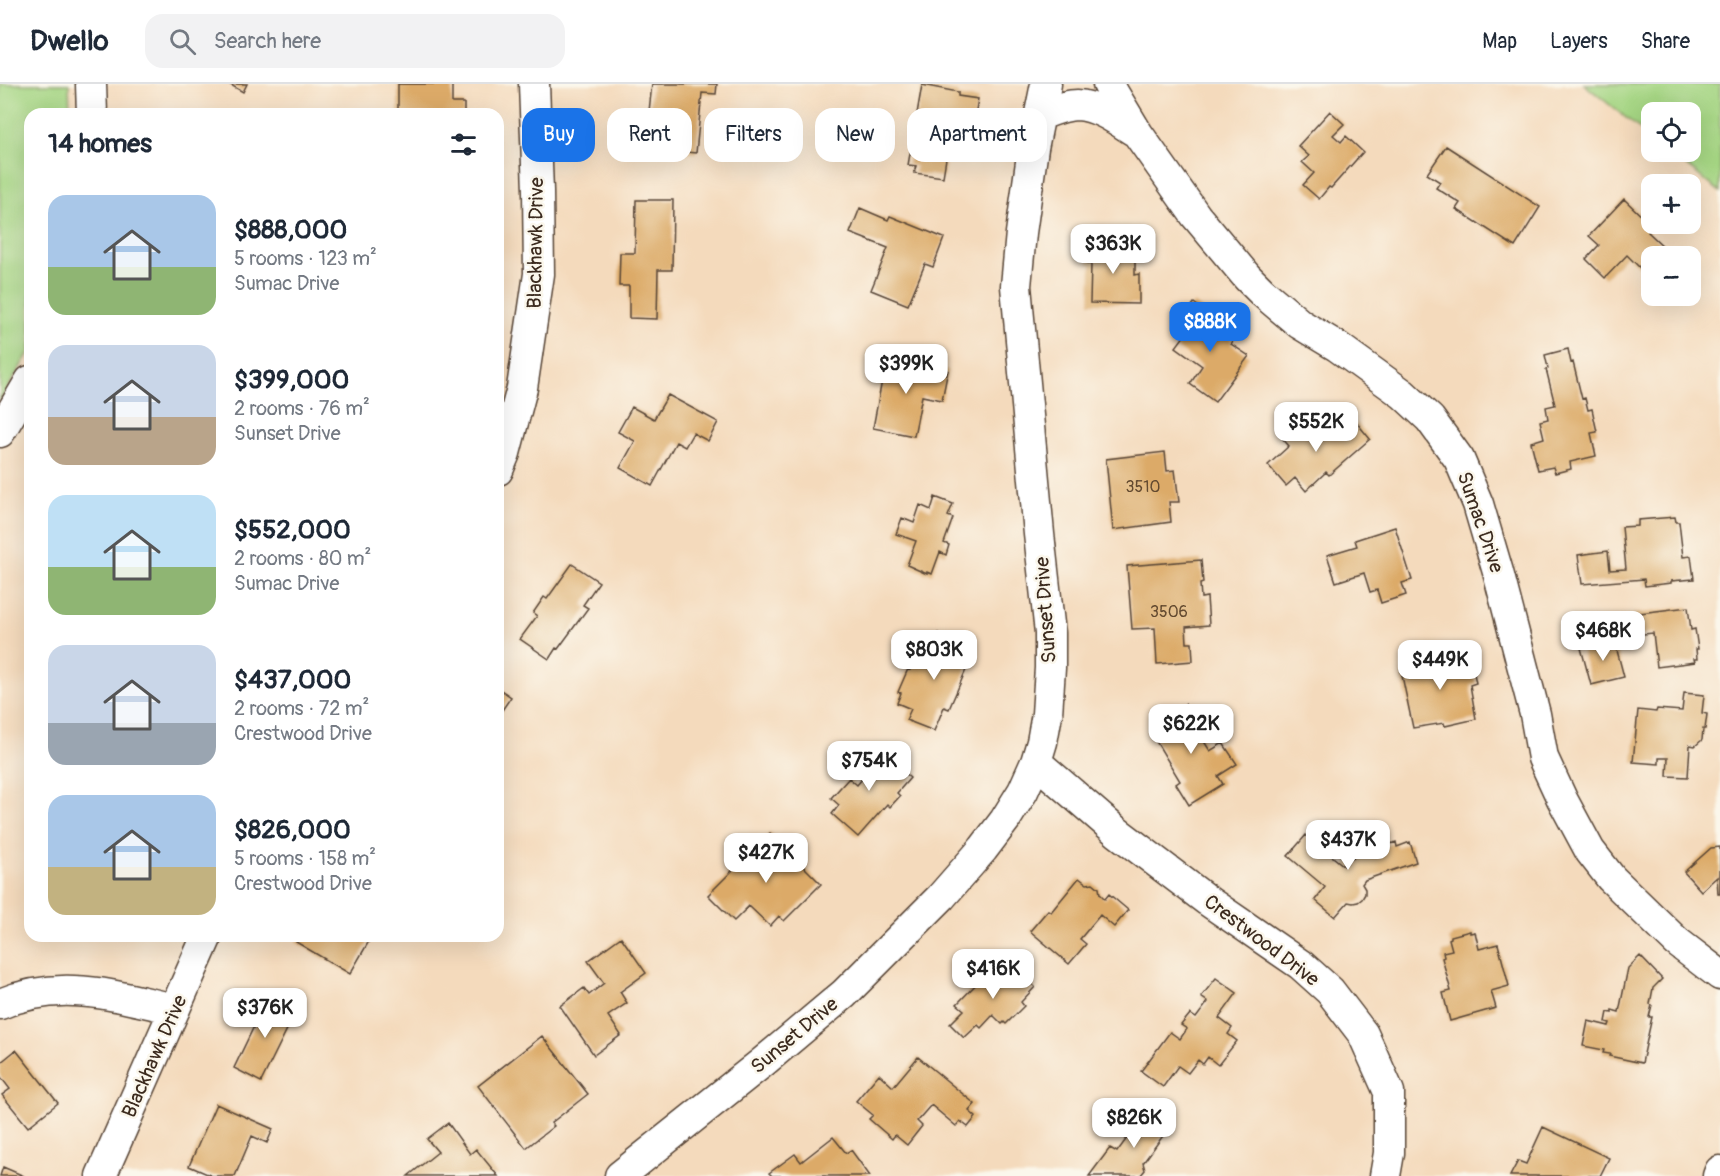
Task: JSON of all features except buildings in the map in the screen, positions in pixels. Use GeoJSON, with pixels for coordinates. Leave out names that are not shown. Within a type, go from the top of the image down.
{"type":"FeatureCollection","features":[{"type":"Feature","properties":{"kind":"street"},"geometry":{"type":"LineString","coordinates":[[91,84],[92,108]]}},
{"type":"Feature","properties":{"kind":"street","name":"Blackhawk Drive"},"geometry":{"type":"LineString","coordinates":[[504,455],[522,388],[539,274],[534,84]]}},
{"type":"Feature","properties":{"kind":"street","name":"Sunset Drive"},"geometry":{"type":"LineString","coordinates":[[1042,108],[1047,84]]}},
{"type":"Feature","properties":{"kind":"street","name":"Sumac Drive"},"geometry":{"type":"LineString","coordinates":[[1108,84],[1137,134],[1196,216],[1247,277],[1300,324],[1338,347],[1403,394],[1430,419],[1459,459],[1478,504],[1498,572],[1535,714],[1543,758],[1562,799],[1590,851],[1611,878],[1677,942],[1720,975]]}},
{"type":"Feature","properties":{"kind":"street","name":"Sumac Drive"},"geometry":{"type":"LineString","coordinates":[[1047,113],[1078,105],[1101,111],[1137,134]]}},
{"type":"Feature","properties":{"kind":"street","name":"Sunset Drive"},"geometry":{"type":"LineString","coordinates":[[620,1176],[844,994],[941,897],[983,849],[1023,791],[1036,762],[1047,714],[1050,633],[1016,286],[1031,162]]}},
{"type":"Feature","properties":{"kind":"street"},"geometry":{"type":"LineString","coordinates":[[0,432],[24,391]]}},
{"type":"Feature","properties":{"kind":"street","name":"Crestwood Drive"},"geometry":{"type":"LineString","coordinates":[[1036,762],[1117,832],[1208,901],[1301,965],[1330,991],[1363,1035],[1389,1092],[1389,1153],[1385,1176]]}},
{"type":"Feature","properties":{"kind":"street","name":"Blackhawk Drive"},"geometry":{"type":"LineString","coordinates":[[101,1176],[204,942]]}},
{"type":"Feature","properties":{"kind":"street"},"geometry":{"type":"LineString","coordinates":[[0,1004],[39,993],[74,991],[125,998],[175,1009]]}},
{"type":"Feature","properties":{"kind":"street"},"geometry":{"type":"LineString","coordinates":[[1718,1176],[1720,1171]]}},
{"type":"Feature","properties":{"kind":"green space"},"geometry":{"type":"Polygon","coordinates":[[[0,84],[69,84],[70,108],[24,108],[24,361],[0,401],[0,84]]]}},
{"type":"Feature","properties":{"kind":"green space"},"geometry":{"type":"Polygon","coordinates":[[[1584,84],[1720,84],[1720,192],[1701,177],[1701,174],[1697,174],[1682,162],[1701,162],[1701,102],[1641,102],[1641,130],[1584,84]]]}}]}
